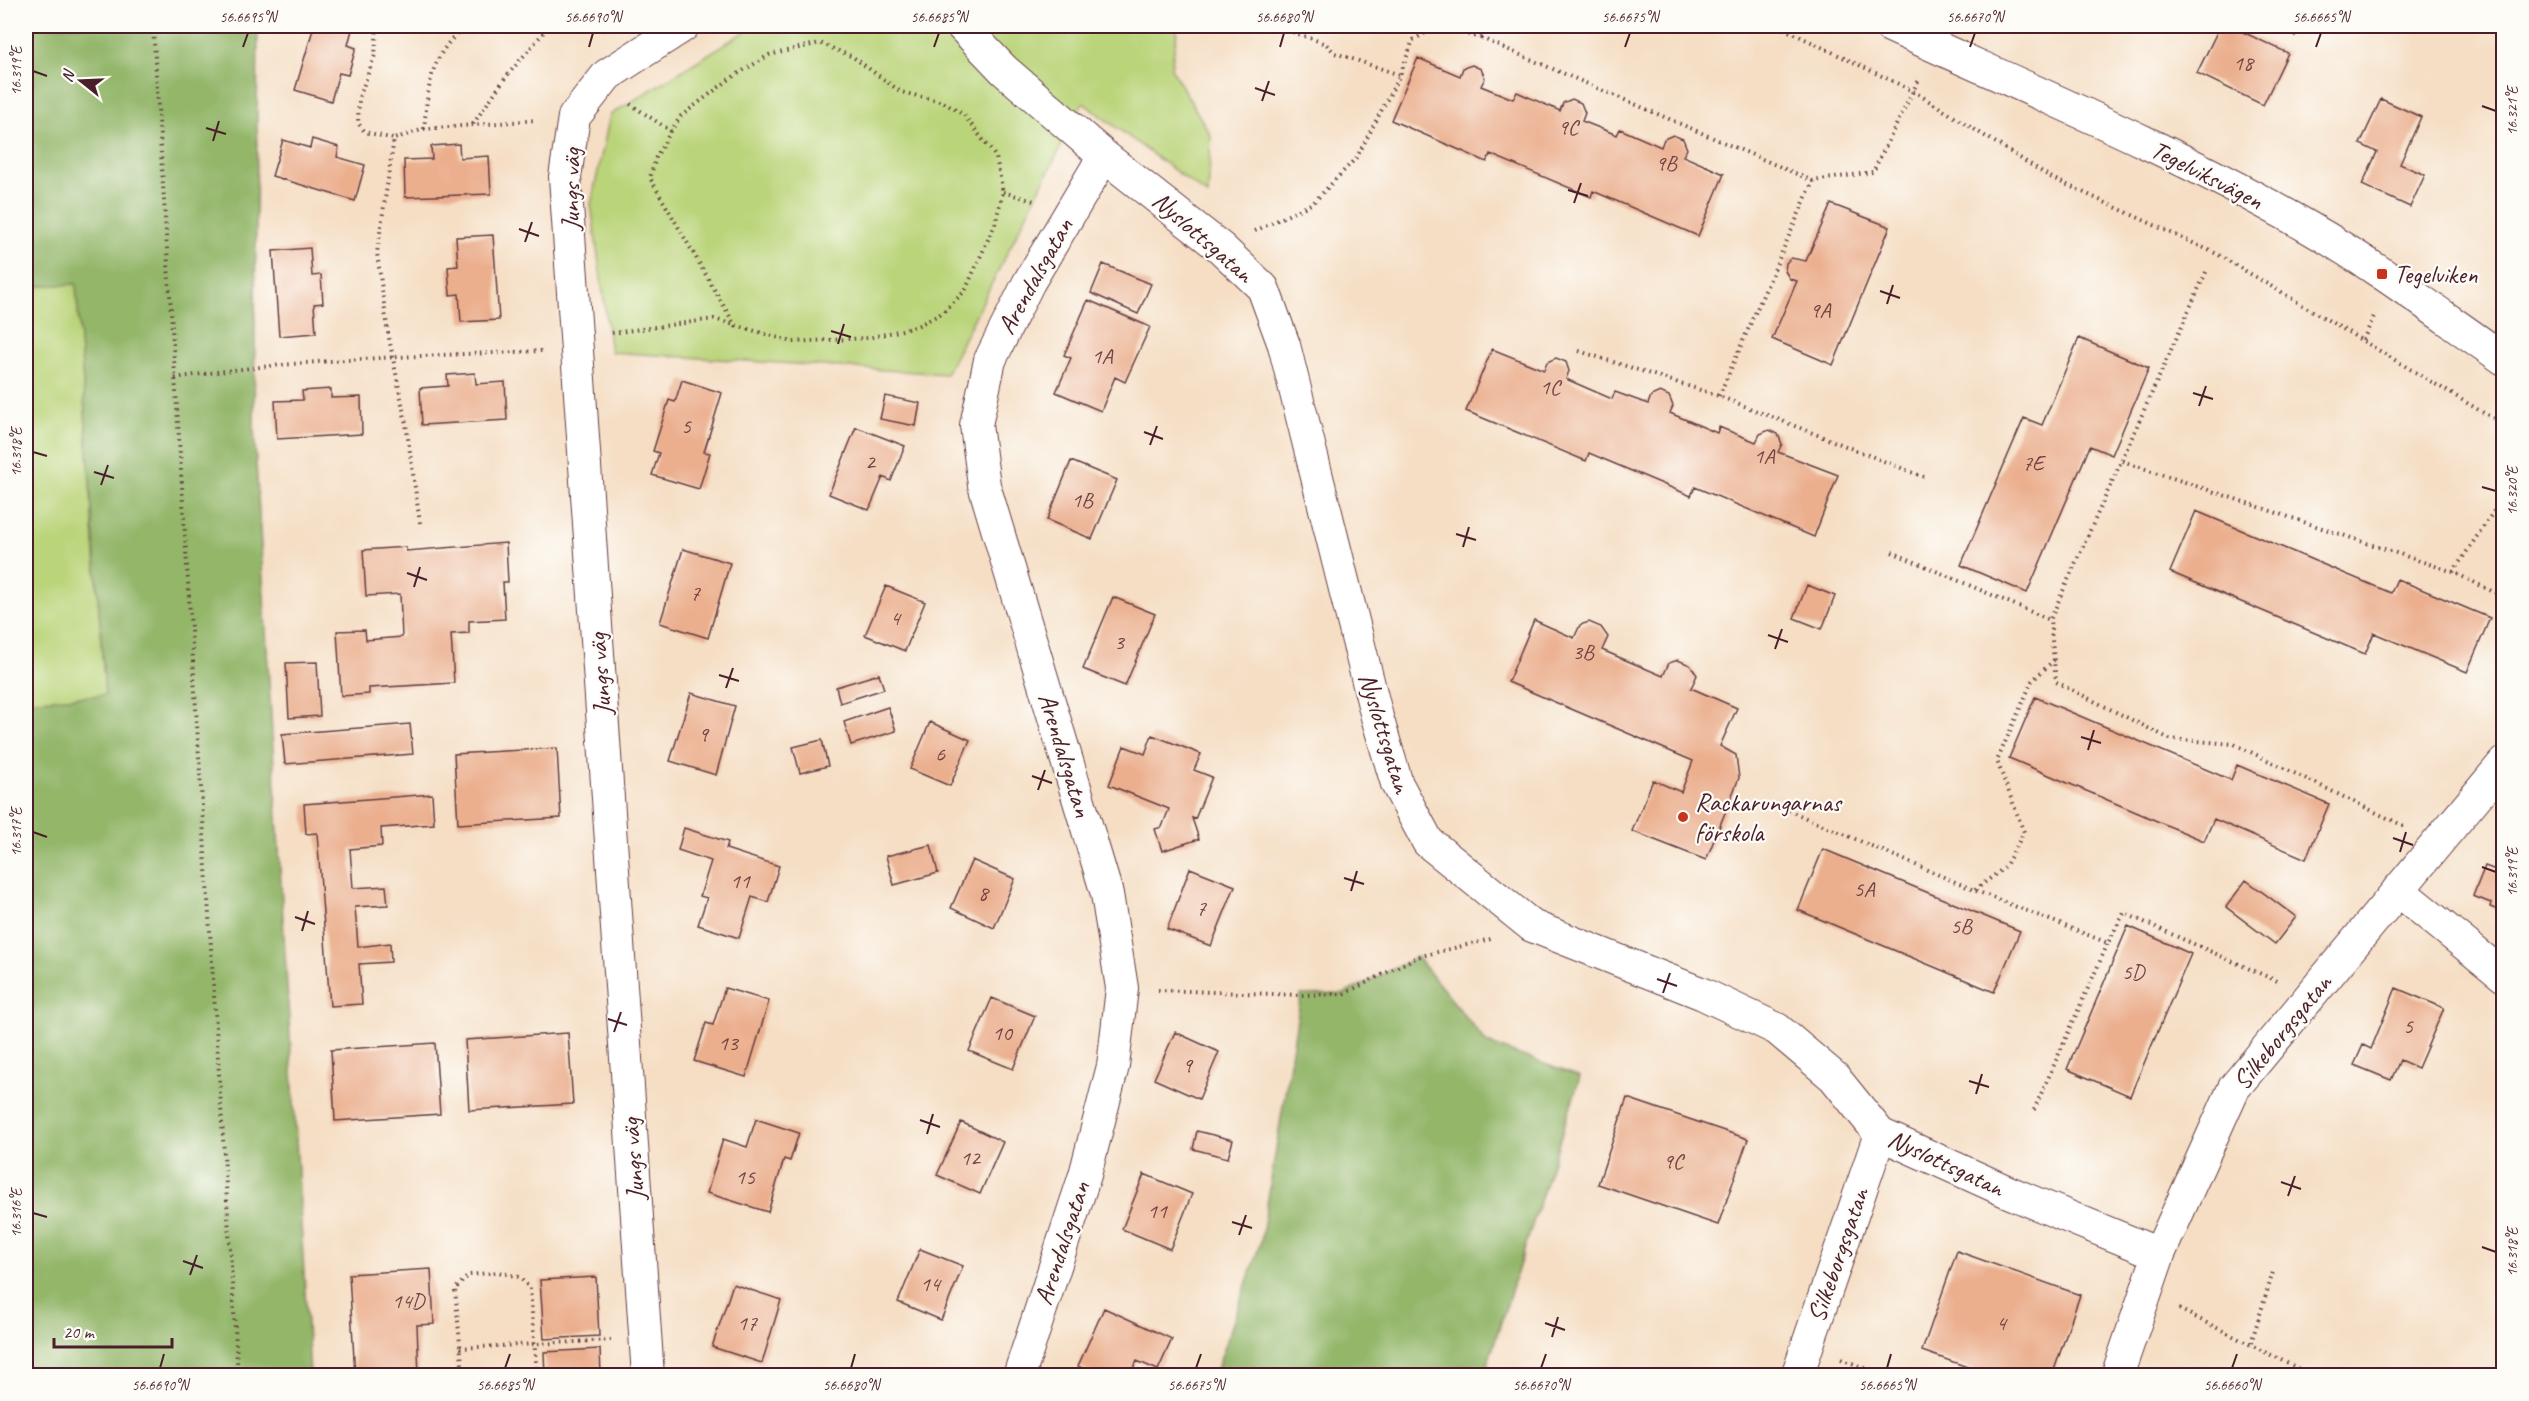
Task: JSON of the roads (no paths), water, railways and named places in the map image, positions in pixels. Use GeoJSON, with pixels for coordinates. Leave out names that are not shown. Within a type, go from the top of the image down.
{"type":"FeatureCollection","features":[{"type":"Feature","properties":{"kind":"street","name":"Jungs väg"},"geometry":{"type":"LineString","coordinates":[[648,1376],[565,177],[574,117],[607,75],[683,26]]}},
{"type":"Feature","properties":{"kind":"street","name":"Nyslottsgatan"},"geometry":{"type":"LineString","coordinates":[[962,26],[1004,70],[1104,156],[1221,248],[1263,288],[1284,345],[1377,717],[1397,784],[1428,842],[1532,926],[1703,994],[1777,1029],[1834,1077],[1880,1134],[2006,1191],[2159,1254]]}},
{"type":"Feature","properties":{"kind":"street","name":"Tegelviksvägen"},"geometry":{"type":"LineString","coordinates":[[1890,26],[2170,155],[2308,227],[2402,287],[2504,359]]}},
{"type":"Feature","properties":{"kind":"street","name":"Arendalsgatan"},"geometry":{"type":"LineString","coordinates":[[1018,1376],[1090,1153],[1113,1066],[1122,988],[1107,894],[984,485],[976,425],[990,360],[1029,282],[1104,156]]}},
{"type":"Feature","properties":{"kind":"street","name":"Silkeborgsgatan"},"geometry":{"type":"LineString","coordinates":[[2117,1376],[2159,1254],[2234,1088],[2504,763]]}},
{"type":"Feature","properties":{"kind":"street"},"geometry":{"type":"LineString","coordinates":[[2398,890],[2504,976]]}},
{"type":"Feature","properties":{"kind":"street","name":"Silkeborgsgatan"},"geometry":{"type":"LineString","coordinates":[[1797,1376],[1880,1134]]}},
{"type":"Feature","properties":{"kind":"place","name":"Tegelviken"},"geometry":{"type":"Point","coordinates":[2382,274]}},
{"type":"Feature","properties":{"kind":"place","name":"Rackarungarnas förskola"},"geometry":{"type":"Point","coordinates":[1683,817]}}]}
